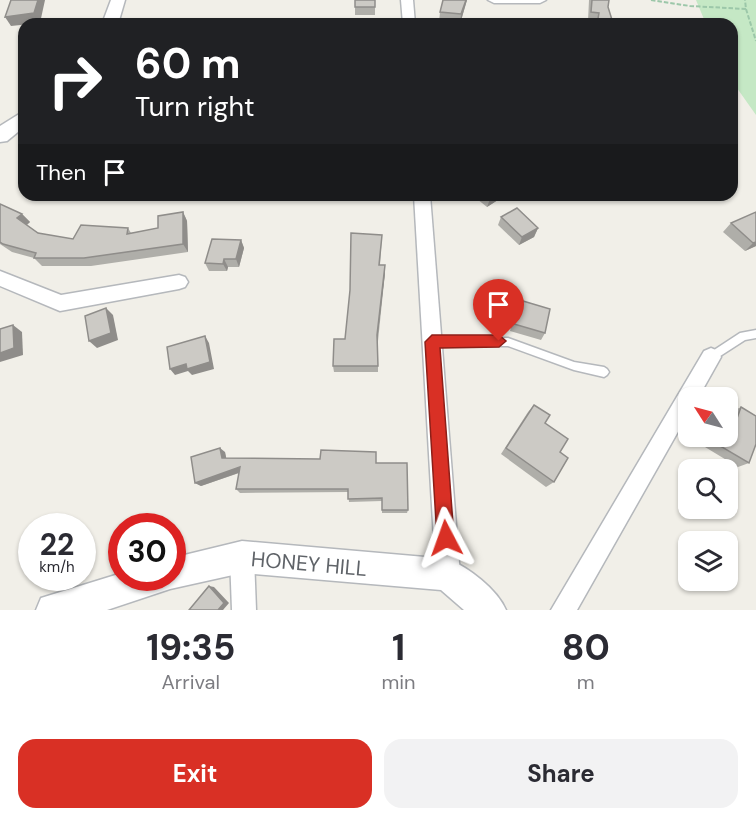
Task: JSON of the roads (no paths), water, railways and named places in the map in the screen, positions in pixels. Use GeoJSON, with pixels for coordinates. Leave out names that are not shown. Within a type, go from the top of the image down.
{"type":"FeatureCollection","features":[{"type":"Feature","properties":{"kind":"street"},"geometry":{"type":"LineString","coordinates":[[112,18],[118,0]]}},
{"type":"Feature","properties":{"kind":"street"},"geometry":{"type":"LineString","coordinates":[[407,0],[408,18]]}},
{"type":"Feature","properties":{"kind":"street"},"geometry":{"type":"LineString","coordinates":[[494,0],[540,0]]}},
{"type":"Feature","properties":{"kind":"street"},"geometry":{"type":"LineString","coordinates":[[0,136],[18,123]]}},
{"type":"Feature","properties":{"kind":"street"},"geometry":{"type":"LineString","coordinates":[[422,201],[448,575],[489,610]]}},
{"type":"Feature","properties":{"kind":"street"},"geometry":{"type":"LineString","coordinates":[[0,278],[60,303],[179,282]]}},
{"type":"Feature","properties":{"kind":"street"},"geometry":{"type":"LineString","coordinates":[[563,610],[711,357]]}},
{"type":"Feature","properties":{"kind":"street"},"geometry":{"type":"LineString","coordinates":[[242,557],[244,610]]}},
{"type":"Feature","properties":{"kind":"street","name":"HONEY HILL"},"geometry":{"type":"LineString","coordinates":[[186,571],[242,557],[448,575]]}},
{"type":"Feature","properties":{"kind":"street"},"geometry":{"type":"LineString","coordinates":[[53,610],[116,591]]}},
{"type":"Feature","properties":{"kind":"lane"},"geometry":{"type":"LineString","coordinates":[[711,357],[743,336],[756,334]]}},
{"type":"Feature","properties":{"kind":"lane"},"geometry":{"type":"LineString","coordinates":[[432,342],[508,342],[574,366],[604,372]]}}]}
